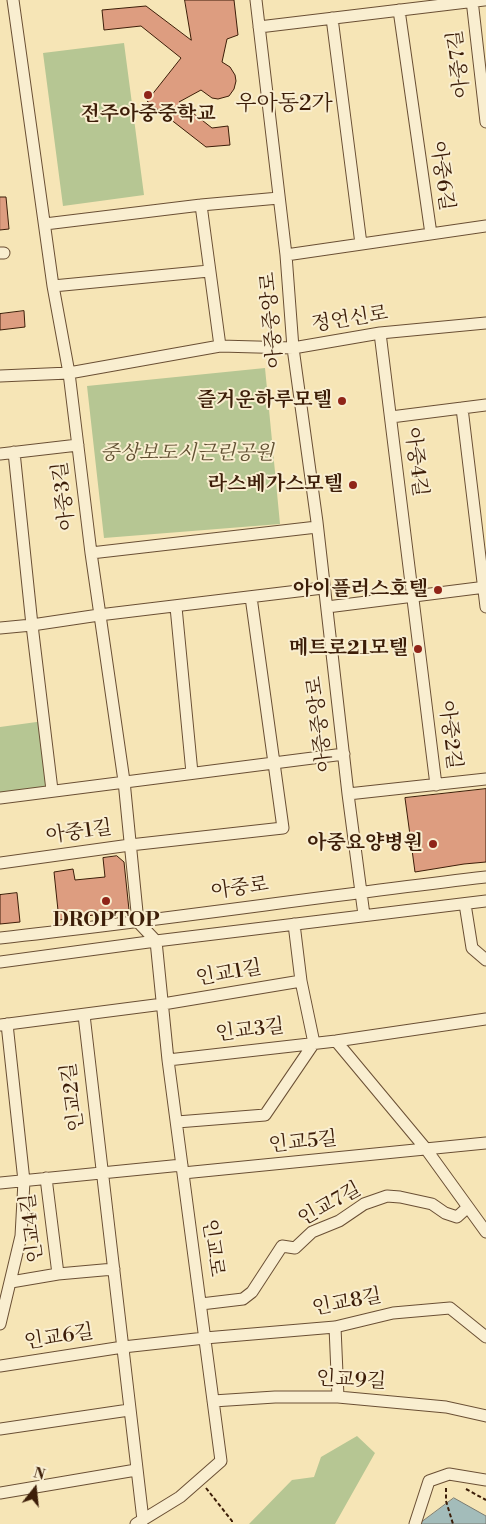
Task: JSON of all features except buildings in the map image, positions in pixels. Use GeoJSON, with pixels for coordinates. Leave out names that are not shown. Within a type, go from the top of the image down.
{"type":"FeatureCollection","features":[{"type":"Feature","properties":{"kind":"street","name":"아중3길"},"geometry":{"type":"LineString","coordinates":[[13,0],[53,286],[69,373],[91,553],[112,702]]}},
{"type":"Feature","properties":{"kind":"street","name":"아중중앙로"},"geometry":{"type":"LineString","coordinates":[[256,0],[286,255],[293,348],[317,527],[364,915]]}},
{"type":"Feature","properties":{"kind":"street","name":"아중7길"},"geometry":{"type":"LineString","coordinates":[[259,27],[484,0]]}},
{"type":"Feature","properties":{"kind":"street","name":"아중7길"},"geometry":{"type":"LineString","coordinates":[[472,1],[483,75],[486,122]]}},
{"type":"Feature","properties":{"kind":"street","name":"아중6길"},"geometry":{"type":"LineString","coordinates":[[399,10],[431,234]]}},
{"type":"Feature","properties":{"kind":"street"},"geometry":{"type":"LineString","coordinates":[[332,18],[361,244]]}},
{"type":"Feature","properties":{"kind":"street"},"geometry":{"type":"LineString","coordinates":[[44,224],[201,205],[279,198]]}},
{"type":"Feature","properties":{"kind":"street"},"geometry":{"type":"LineString","coordinates":[[201,205],[220,346]]}},
{"type":"Feature","properties":{"kind":"street","name":"아중6길"},"geometry":{"type":"LineString","coordinates":[[286,255],[486,226]]}},
{"type":"Feature","properties":{"kind":"street"},"geometry":{"type":"LineString","coordinates":[[53,286],[209,271]]}},
{"type":"Feature","properties":{"kind":"street","name":"정언신로"},"geometry":{"type":"LineString","coordinates":[[0,376],[69,373],[220,346],[293,348],[380,333],[486,323]]}},
{"type":"Feature","properties":{"kind":"street","name":"아중4길"},"geometry":{"type":"LineString","coordinates":[[380,333],[424,689]]}},
{"type":"Feature","properties":{"kind":"street"},"geometry":{"type":"LineString","coordinates":[[391,417],[486,405]]}},
{"type":"Feature","properties":{"kind":"street"},"geometry":{"type":"LineString","coordinates":[[462,408],[486,607]]}},
{"type":"Feature","properties":{"kind":"street"},"geometry":{"type":"LineString","coordinates":[[0,454],[78,445]]}},
{"type":"Feature","properties":{"kind":"street"},"geometry":{"type":"LineString","coordinates":[[14,452],[52,790]]}},
{"type":"Feature","properties":{"kind":"street"},"geometry":{"type":"LineString","coordinates":[[91,553],[317,527]]}},
{"type":"Feature","properties":{"kind":"street"},"geometry":{"type":"LineString","coordinates":[[327,607],[485,587]]}},
{"type":"Feature","properties":{"kind":"street"},"geometry":{"type":"LineString","coordinates":[[0,628],[324,588]]}},
{"type":"Feature","properties":{"kind":"street"},"geometry":{"type":"LineString","coordinates":[[156,941],[138,922],[130,845],[282,828],[251,597]]}},
{"type":"Feature","properties":{"kind":"street"},"geometry":{"type":"LineString","coordinates":[[176,607],[192,773]]}},
{"type":"Feature","properties":{"kind":"street","name":"아중2길"},"geometry":{"type":"LineString","coordinates":[[424,689],[436,785]]}},
{"type":"Feature","properties":{"kind":"street","name":"아중1길"},"geometry":{"type":"LineString","coordinates":[[0,863],[130,845],[124,782],[112,702]]}},
{"type":"Feature","properties":{"kind":"street"},"geometry":{"type":"LineString","coordinates":[[0,798],[344,754]]}},
{"type":"Feature","properties":{"kind":"street","name":"아중2길"},"geometry":{"type":"LineString","coordinates":[[348,794],[486,779]]}},
{"type":"Feature","properties":{"kind":"street","name":"아중로"},"geometry":{"type":"LineString","coordinates":[[0,938],[486,877]]}},
{"type":"Feature","properties":{"kind":"street","name":"아중로"},"geometry":{"type":"LineString","coordinates":[[0,962],[486,901]]}},
{"type":"Feature","properties":{"kind":"street"},"geometry":{"type":"LineString","coordinates":[[465,904],[472,948],[486,960]]}},
{"type":"Feature","properties":{"kind":"street"},"geometry":{"type":"LineString","coordinates":[[176,1122],[265,1116],[314,1043],[300,981],[294,924]]}},
{"type":"Feature","properties":{"kind":"street","name":"인교로"},"geometry":{"type":"LineString","coordinates":[[123,1347],[140,1522],[180,1498],[221,1461],[168,1060],[156,941]]}},
{"type":"Feature","properties":{"kind":"street","name":"인교1길"},"geometry":{"type":"LineString","coordinates":[[163,1004],[300,981]]}},
{"type":"Feature","properties":{"kind":"street"},"geometry":{"type":"LineString","coordinates":[[4,1025],[163,1004]]}},
{"type":"Feature","properties":{"kind":"street","name":"인교2길"},"geometry":{"type":"LineString","coordinates":[[84,1015],[102,1174]]}},
{"type":"Feature","properties":{"kind":"street","name":"인교3길"},"geometry":{"type":"LineString","coordinates":[[168,1060],[314,1043],[486,1019]]}},
{"type":"Feature","properties":{"kind":"street","name":"인교4길"},"geometry":{"type":"LineString","coordinates":[[4,1025],[16,1100],[24,1181],[21,1236],[11,1282]]}},
{"type":"Feature","properties":{"kind":"street"},"geometry":{"type":"LineString","coordinates":[[336,1040],[426,1149],[486,1232]]}},
{"type":"Feature","properties":{"kind":"street","name":"인교5길"},"geometry":{"type":"LineString","coordinates":[[183,1169],[426,1149],[486,1142]]}},
{"type":"Feature","properties":{"kind":"street","name":"인교4길"},"geometry":{"type":"LineString","coordinates":[[0,1183],[183,1169]]}},
{"type":"Feature","properties":{"kind":"street"},"geometry":{"type":"LineString","coordinates":[[11,1282],[58,1274],[114,1269],[102,1174]]}},
{"type":"Feature","properties":{"kind":"street","name":"인교4길"},"geometry":{"type":"LineString","coordinates":[[46,1178],[58,1274]]}},
{"type":"Feature","properties":{"kind":"street","name":"인교7길"},"geometry":{"type":"LineString","coordinates":[[201,1304],[243,1299],[252,1292],[282,1246],[295,1248],[312,1232],[339,1221],[364,1204],[388,1196],[400,1197],[432,1204],[445,1213],[457,1217],[468,1208]]}},
{"type":"Feature","properties":{"kind":"street","name":"인교6길"},"geometry":{"type":"LineString","coordinates":[[114,1269],[123,1347]]}},
{"type":"Feature","properties":{"kind":"street","name":"인교6길"},"geometry":{"type":"LineString","coordinates":[[0,1324],[11,1282]]}},
{"type":"Feature","properties":{"kind":"street","name":"인교8길"},"geometry":{"type":"LineString","coordinates":[[205,1338],[335,1327],[393,1313],[450,1308],[486,1337]]}},
{"type":"Feature","properties":{"kind":"street"},"geometry":{"type":"LineString","coordinates":[[335,1327],[338,1397]]}},
{"type":"Feature","properties":{"kind":"street","name":"인교6길"},"geometry":{"type":"LineString","coordinates":[[0,1366],[123,1347],[205,1338]]}},
{"type":"Feature","properties":{"kind":"street","name":"인교9길"},"geometry":{"type":"LineString","coordinates":[[213,1401],[275,1397],[338,1397],[446,1407],[486,1415]]}},
{"type":"Feature","properties":{"kind":"street"},"geometry":{"type":"LineString","coordinates":[[0,1429],[129,1410]]}},
{"type":"Feature","properties":{"kind":"street"},"geometry":{"type":"LineString","coordinates":[[0,1493],[136,1470]]}},
{"type":"Feature","properties":{"kind":"street"},"geometry":{"type":"LineString","coordinates":[[415,1524],[429,1481],[449,1474],[486,1480]]}},
{"type":"Feature","properties":{"kind":"path"},"geometry":{"type":"LineString","coordinates":[[200,1480],[232,1524]]}},
{"type":"Feature","properties":{"kind":"path"},"geometry":{"type":"LineString","coordinates":[[452,1485],[446,1486],[446,1501],[453,1524]]}},
{"type":"Feature","properties":{"kind":"path"},"geometry":{"type":"LineString","coordinates":[[464,1488],[486,1500]]}},
{"type":"Feature","properties":{"kind":"green space"},"geometry":{"type":"Polygon","coordinates":[[[124,43],[144,195],[63,206],[43,53],[124,43]]]}},
{"type":"Feature","properties":{"kind":"green space","name":"중상보도시근린공원"},"geometry":{"type":"Polygon","coordinates":[[[265,368],[280,524],[104,538],[87,386],[265,368]]]}},
{"type":"Feature","properties":{"kind":"green space"},"geometry":{"type":"Polygon","coordinates":[[[44,721],[52,790],[0,798],[0,727],[44,721]]]}},
{"type":"Feature","properties":{"kind":"green space"},"geometry":{"type":"Polygon","coordinates":[[[357,1436],[375,1453],[335,1524],[249,1524],[292,1480],[314,1477],[321,1457],[357,1436]]]}},
{"type":"Feature","properties":{"kind":"water"},"geometry":{"type":"Polygon","coordinates":[[[454,1498],[486,1516],[486,1524],[419,1524],[454,1498]]]}},
{"type":"Feature","properties":{"kind":"place","name":"전주아중중학교"},"geometry":{"type":"Point","coordinates":[148,95]}},
{"type":"Feature","properties":{"kind":"place","name":"즐거운하루모텔"},"geometry":{"type":"Point","coordinates":[342,401]}},
{"type":"Feature","properties":{"kind":"place","name":"라스베가스모텔"},"geometry":{"type":"Point","coordinates":[353,485]}},
{"type":"Feature","properties":{"kind":"place","name":"아이플러스호텔"},"geometry":{"type":"Point","coordinates":[438,590]}},
{"type":"Feature","properties":{"kind":"place","name":"메트로21모텔"},"geometry":{"type":"Point","coordinates":[418,649]}},
{"type":"Feature","properties":{"kind":"place","name":"아중요양병원"},"geometry":{"type":"Point","coordinates":[433,844]}},
{"type":"Feature","properties":{"kind":"place","name":"DROPTOP"},"geometry":{"type":"Point","coordinates":[106,901]}},
{"type":"Feature","properties":{"kind":"district","name":"우아동2가"},"geometry":{"type":"Point","coordinates":[284,105]}}]}
